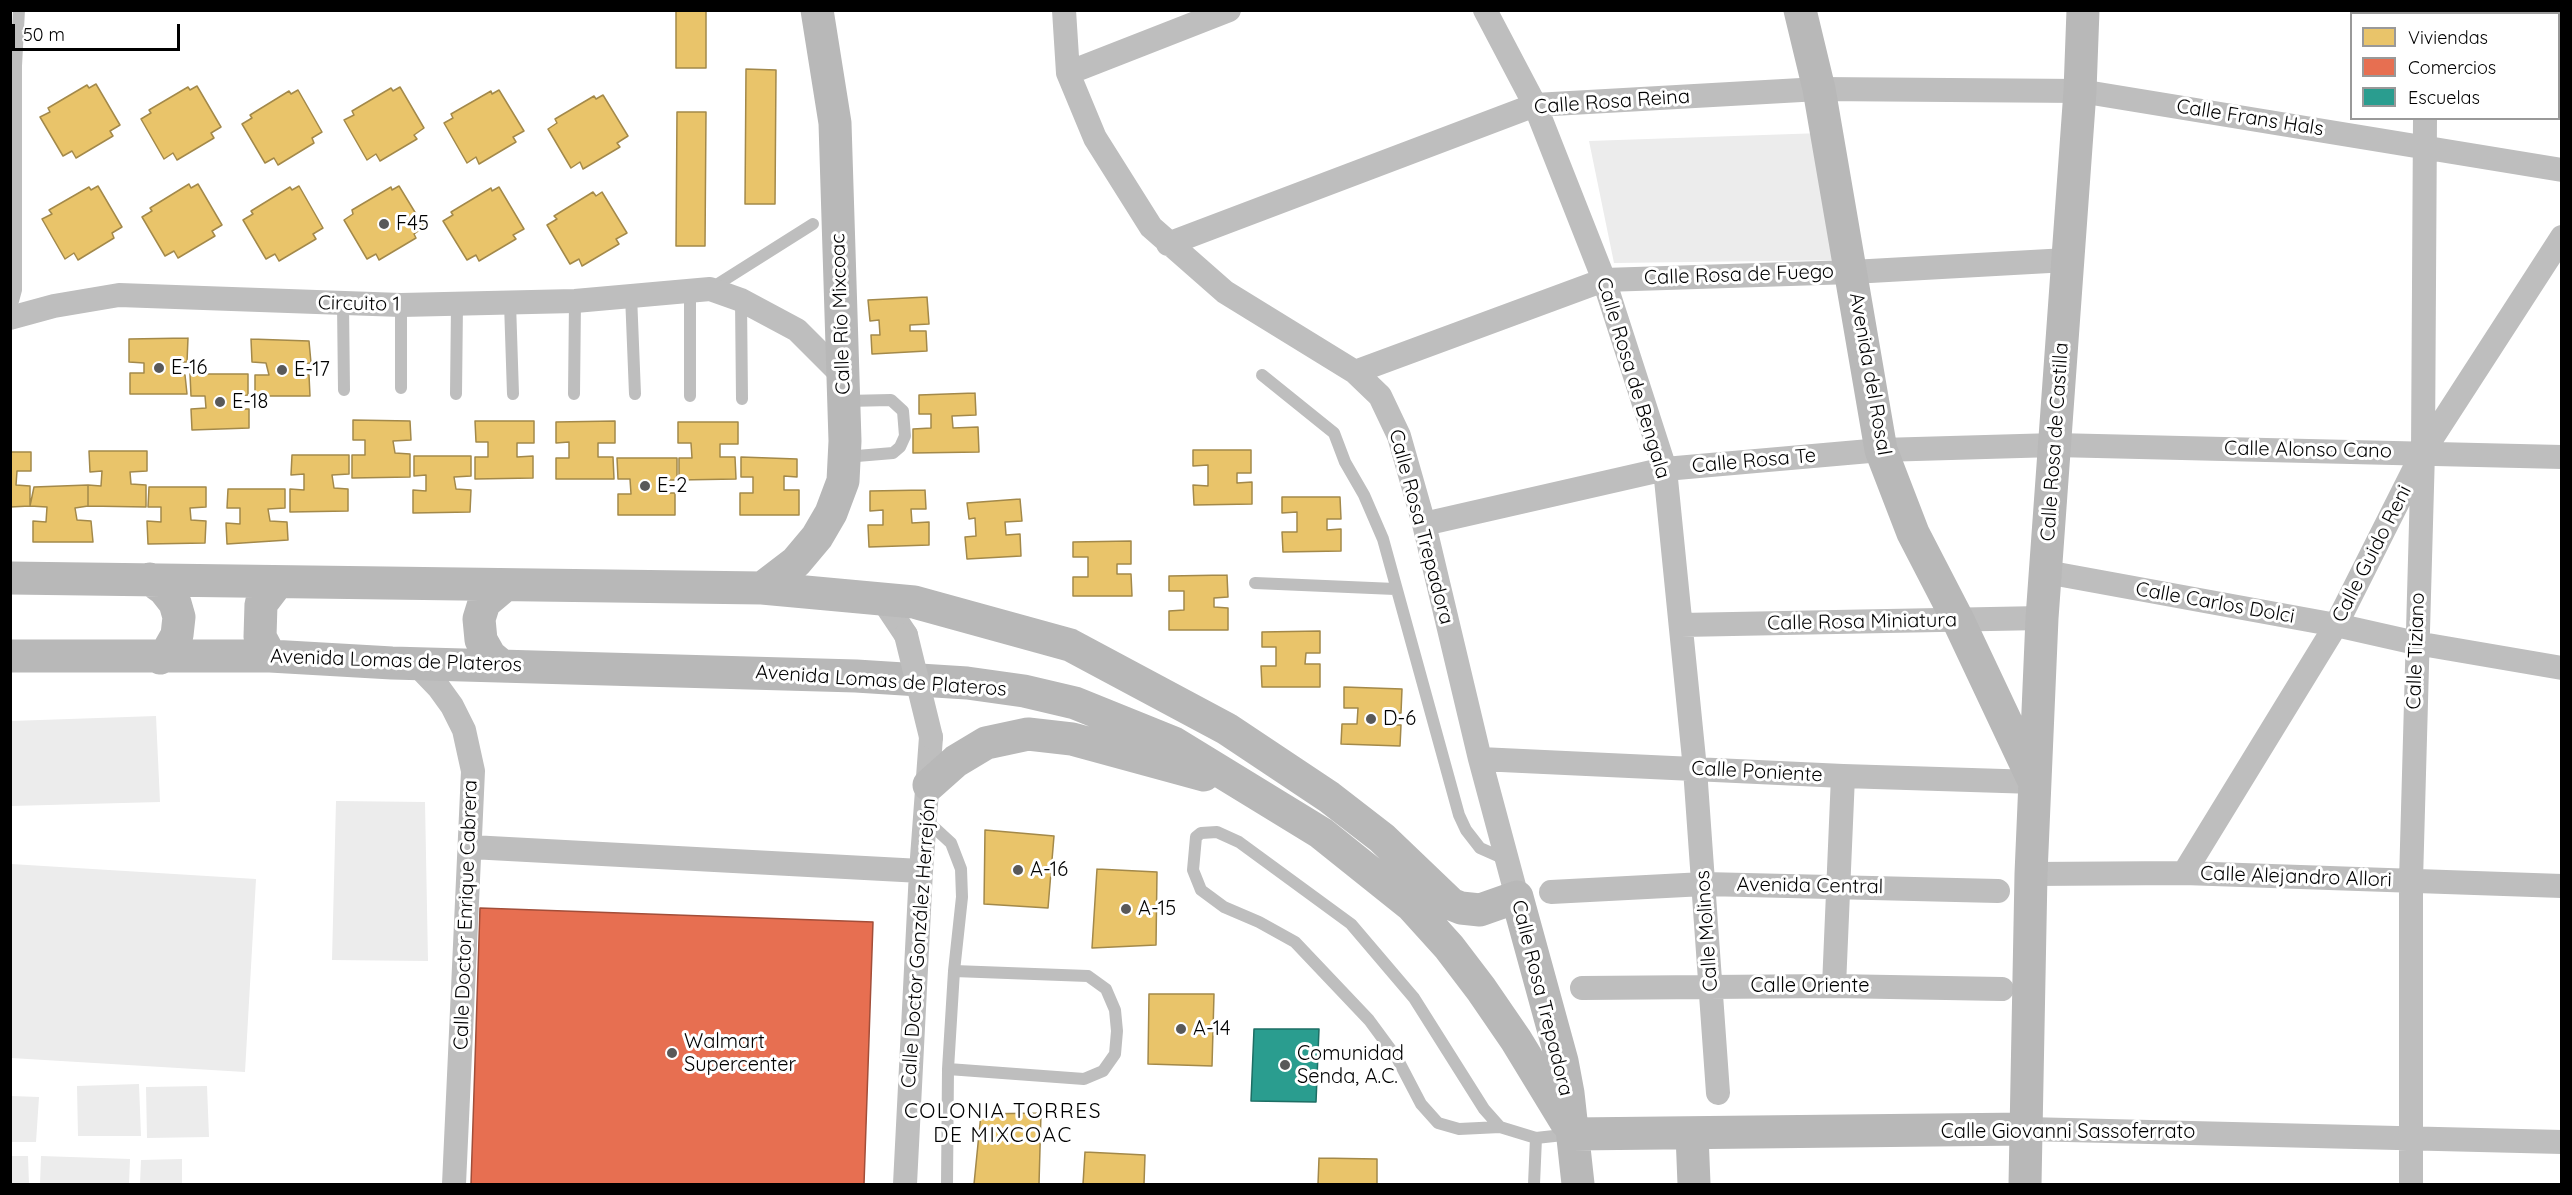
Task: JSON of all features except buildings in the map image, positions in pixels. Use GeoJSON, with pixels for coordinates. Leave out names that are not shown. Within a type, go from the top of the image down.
{"type":"FeatureCollection","features":[{"type":"Feature","properties":{"kind":"main road","name":"Calle Río Mixcoac"},"geometry":{"type":"LineString","coordinates":[[762,588],[796,562],[817,537],[831,513],[843,481],[835,123],[817,10]]}},
{"type":"Feature","properties":{"kind":"main road","name":"Avenida del Rosal"},"geometry":{"type":"LineString","coordinates":[[1800,10],[1819,89],[1881,450],[1913,533],[1958,620],[2035,782]]}},
{"type":"Feature","properties":{"kind":"main road","name":"Calle Rosa de Castilla"},"geometry":{"type":"LineString","coordinates":[[2025,1185],[2031,874],[2042,618],[2080,91],[2083,10]]}},
{"type":"Feature","properties":{"kind":"main road"},"geometry":{"type":"LineString","coordinates":[[10,578],[762,588],[914,602],[1070,645],[1227,729],[1329,797],[1382,838],[1450,904],[1480,910],[1517,897]]}},
{"type":"Feature","properties":{"kind":"main road"},"geometry":{"type":"LineString","coordinates":[[150,579],[164,589],[175,603],[179,617],[177,635],[168,651],[160,658]]}},
{"type":"Feature","properties":{"kind":"main road"},"geometry":{"type":"LineString","coordinates":[[270,656],[260,637],[261,604],[277,583]]}},
{"type":"Feature","properties":{"kind":"main road"},"geometry":{"type":"LineString","coordinates":[[501,665],[484,648],[479,619],[484,603],[503,586]]}},
{"type":"Feature","properties":{"kind":"main road","name":"Avenida Lomas de Plateros"},"geometry":{"type":"LineString","coordinates":[[10,656],[160,658],[270,656],[415,663],[856,676],[967,683],[1024,691],[1075,703],[1174,742],[1321,833],[1411,905],[1449,946],[1481,989],[1516,1040],[1574,1134]]}},
{"type":"Feature","properties":{"kind":"main road"},"geometry":{"type":"LineString","coordinates":[[929,785],[956,761],[986,743],[1028,734],[1072,739],[1244,787]]}},
{"type":"Feature","properties":{"kind":"main road","name":"Calle Rosa Trepadora"},"geometry":{"type":"LineString","coordinates":[[1517,897],[1562,1062],[1574,1134]]}},
{"type":"Feature","properties":{"kind":"main road","name":"Calle Giovanni Sassoferrato"},"geometry":{"type":"LineString","coordinates":[[1574,1134],[2026,1130]]}},
{"type":"Feature","properties":{"kind":"main road"},"geometry":{"type":"LineString","coordinates":[[1574,1134],[1578,1185]]}},
{"type":"Feature","properties":{"kind":"main road"},"geometry":{"type":"LineString","coordinates":[[1692,1134],[1694,1185]]}},
{"type":"Feature","properties":{"kind":"street","name":"Calle Rosa Trepadora"},"geometry":{"type":"LineString","coordinates":[[1064,10],[1068,74],[1095,138],[1150,227],[1225,292],[1355,372],[1380,396],[1399,436],[1424,524],[1480,759],[1517,897]]}},
{"type":"Feature","properties":{"kind":"street"},"geometry":{"type":"LineString","coordinates":[[1068,74],[1229,10]]}},
{"type":"Feature","properties":{"kind":"street","name":"Calle Rosa de Bengala"},"geometry":{"type":"LineString","coordinates":[[1485,10],[1535,105],[1604,280],[1665,469],[1695,769]]}},
{"type":"Feature","properties":{"kind":"street","name":"Calle Rosa Reina"},"geometry":{"type":"LineString","coordinates":[[1168,244],[1535,105],[1819,89],[2080,91]]}},
{"type":"Feature","properties":{"kind":"street","name":"Calle Frans Hals"},"geometry":{"type":"LineString","coordinates":[[2080,91],[2562,170]]}},
{"type":"Feature","properties":{"kind":"street","name":"Calle Tiziano"},"geometry":{"type":"LineString","coordinates":[[2411,1185],[2411,881],[2423,452],[2425,120]]}},
{"type":"Feature","properties":{"kind":"street","name":"Calle Guido Reni"},"geometry":{"type":"LineString","coordinates":[[2184,873],[2336,625],[2423,452],[2562,237]]}},
{"type":"Feature","properties":{"kind":"street","name":"Calle Rosa de Fuego"},"geometry":{"type":"LineString","coordinates":[[1355,372],[1604,280],[1852,272],[2067,260]]}},
{"type":"Feature","properties":{"kind":"street","name":"Circuito 1"},"geometry":{"type":"LineString","coordinates":[[10,318],[54,306],[119,295],[401,305],[574,300],[700,289],[741,300],[796,330],[842,388]]}},
{"type":"Feature","properties":{"kind":"street","name":"Calle Alonso Cano"},"geometry":{"type":"LineString","coordinates":[[2055,445],[2562,457]]}},
{"type":"Feature","properties":{"kind":"street","name":"Calle Rosa Te"},"geometry":{"type":"LineString","coordinates":[[1424,524],[1665,469],[1881,450],[2055,445]]}},
{"type":"Feature","properties":{"kind":"street","name":"Calle Carlos Dolci"},"geometry":{"type":"LineString","coordinates":[[2046,572],[2336,625],[2416,643],[2562,668]]}},
{"type":"Feature","properties":{"kind":"street","name":"Calle Doctor González Herrejón"},"geometry":{"type":"LineString","coordinates":[[882,599],[906,635],[931,737],[921,872],[905,1185]]}},
{"type":"Feature","properties":{"kind":"street","name":"Calle Rosa Miniatura"},"geometry":{"type":"LineString","coordinates":[[1681,625],[2042,618]]}},
{"type":"Feature","properties":{"kind":"street","name":"Calle Doctor Enrique Cabrera"},"geometry":{"type":"LineString","coordinates":[[415,663],[439,688],[464,730],[473,771],[454,1185]]}},
{"type":"Feature","properties":{"kind":"street","name":"Calle Poniente"},"geometry":{"type":"LineString","coordinates":[[1480,759],[1843,776],[2035,782]]}},
{"type":"Feature","properties":{"kind":"street","name":"Calle Molinos"},"geometry":{"type":"LineString","coordinates":[[1695,769],[1718,1094]]}},
{"type":"Feature","properties":{"kind":"street"},"geometry":{"type":"LineString","coordinates":[[1834,986],[1843,776]]}},
{"type":"Feature","properties":{"kind":"street"},"geometry":{"type":"LineString","coordinates":[[471,847],[921,872]]}},
{"type":"Feature","properties":{"kind":"street","name":"Calle Alejandro Allori"},"geometry":{"type":"LineString","coordinates":[[2031,874],[2184,873],[2562,886]]}},
{"type":"Feature","properties":{"kind":"street","name":"Avenida Central"},"geometry":{"type":"LineString","coordinates":[[1551,892],[1704,884],[1838,885],[1998,891]]}},
{"type":"Feature","properties":{"kind":"street","name":"Calle Oriente"},"geometry":{"type":"LineString","coordinates":[[1582,988],[1834,986],[2002,989]]}},
{"type":"Feature","properties":{"kind":"street","name":"Calle Giovanni Sassoferrato"},"geometry":{"type":"LineString","coordinates":[[2026,1130],[2562,1142]]}},
{"type":"Feature","properties":{"kind":"lane"},"geometry":{"type":"LineString","coordinates":[[10,312],[16,290],[16,66],[19,10]]}},
{"type":"Feature","properties":{"kind":"lane","name":"Circuito 1"},"geometry":{"type":"LineString","coordinates":[[700,289],[813,224]]}},
{"type":"Feature","properties":{"kind":"lane"},"geometry":{"type":"LineString","coordinates":[[690,396],[700,289]]}},
{"type":"Feature","properties":{"kind":"lane"},"geometry":{"type":"LineString","coordinates":[[631,295],[635,394]]}},
{"type":"Feature","properties":{"kind":"lane"},"geometry":{"type":"LineString","coordinates":[[574,300],[574,394]]}},
{"type":"Feature","properties":{"kind":"lane"},"geometry":{"type":"LineString","coordinates":[[741,300],[742,399]]}},
{"type":"Feature","properties":{"kind":"lane"},"geometry":{"type":"LineString","coordinates":[[510,303],[513,394]]}},
{"type":"Feature","properties":{"kind":"lane"},"geometry":{"type":"LineString","coordinates":[[343,304],[344,390]]}},
{"type":"Feature","properties":{"kind":"lane"},"geometry":{"type":"LineString","coordinates":[[456,394],[457,304]]}},
{"type":"Feature","properties":{"kind":"lane"},"geometry":{"type":"LineString","coordinates":[[401,305],[401,388]]}},
{"type":"Feature","properties":{"kind":"lane"},"geometry":{"type":"LineString","coordinates":[[1262,375],[1334,433],[1345,462],[1364,495],[1383,538],[1395,589],[1459,816],[1480,848],[1507,860]]}},
{"type":"Feature","properties":{"kind":"lane"},"geometry":{"type":"LineString","coordinates":[[842,388],[891,400],[903,411],[905,436],[900,447],[893,453],[844,457]]}},
{"type":"Feature","properties":{"kind":"lane"},"geometry":{"type":"LineString","coordinates":[[1255,583],[1395,589]]}},
{"type":"Feature","properties":{"kind":"lane"},"geometry":{"type":"LineString","coordinates":[[926,820],[951,843],[961,869],[962,897],[954,971],[948,1069],[948,1185]]}},
{"type":"Feature","properties":{"kind":"lane"},"geometry":{"type":"LineString","coordinates":[[1500,1127],[1484,1109],[1414,998],[1351,924],[1239,842],[1217,832],[1201,833],[1196,837],[1193,870],[1201,890],[1224,907],[1259,922],[1295,942],[1369,1020],[1396,1058],[1421,1104],[1438,1123],[1459,1129],[1500,1127],[1536,1138],[1574,1134]]}},
{"type":"Feature","properties":{"kind":"lane"},"geometry":{"type":"LineString","coordinates":[[948,1069],[1084,1079],[1103,1071],[1115,1054],[1117,1031],[1116,1010],[1107,988],[1088,976],[954,971]]}},
{"type":"Feature","properties":{"kind":"lane"},"geometry":{"type":"LineString","coordinates":[[1534,1185],[1536,1138]]}},
{"type":"Feature","properties":{"kind":"shaded area"},"geometry":{"type":"Polygon","coordinates":[[[1822,133],[1843,260],[1614,263],[1589,141],[1822,133]]]}},
{"type":"Feature","properties":{"kind":"shaded area"},"geometry":{"type":"Polygon","coordinates":[[[156,716],[160,802],[11,806],[11,721],[156,716]]]}},
{"type":"Feature","properties":{"kind":"shaded area"},"geometry":{"type":"Polygon","coordinates":[[[336,801],[425,802],[428,961],[332,960],[336,801]]]}},
{"type":"Feature","properties":{"kind":"shaded area"},"geometry":{"type":"Polygon","coordinates":[[[11,864],[256,879],[245,1072],[11,1058],[11,864]]]}},
{"type":"Feature","properties":{"kind":"shaded area"},"geometry":{"type":"Polygon","coordinates":[[[139,1084],[141,1136],[78,1136],[77,1086],[139,1084]]]}},
{"type":"Feature","properties":{"kind":"shaded area"},"geometry":{"type":"Polygon","coordinates":[[[207,1086],[209,1137],[147,1138],[146,1087],[207,1086]]]}},
{"type":"Feature","properties":{"kind":"shaded area"},"geometry":{"type":"Polygon","coordinates":[[[11,1096],[39,1097],[36,1142],[11,1142],[11,1096]]]}},
{"type":"Feature","properties":{"kind":"shaded area"},"geometry":{"type":"Polygon","coordinates":[[[11,1156],[28,1156],[29,1184],[11,1184],[11,1156]]]}},
{"type":"Feature","properties":{"kind":"shaded area"},"geometry":{"type":"Polygon","coordinates":[[[41,1156],[130,1159],[129,1184],[40,1184],[41,1156]]]}},
{"type":"Feature","properties":{"kind":"shaded area"},"geometry":{"type":"Polygon","coordinates":[[[182,1159],[182,1184],[140,1184],[141,1160],[182,1159]]]}},
{"type":"Feature","properties":{"kind":"place","name":"F45"},"geometry":{"type":"Point","coordinates":[384,224]}},
{"type":"Feature","properties":{"kind":"place","name":"E-16"},"geometry":{"type":"Point","coordinates":[159,368]}},
{"type":"Feature","properties":{"kind":"place","name":"E-17"},"geometry":{"type":"Point","coordinates":[282,370]}},
{"type":"Feature","properties":{"kind":"place","name":"E-18"},"geometry":{"type":"Point","coordinates":[220,402]}},
{"type":"Feature","properties":{"kind":"place","name":"E-2"},"geometry":{"type":"Point","coordinates":[645,486]}},
{"type":"Feature","properties":{"kind":"place","name":"D-6"},"geometry":{"type":"Point","coordinates":[1371,719]}},
{"type":"Feature","properties":{"kind":"place","name":"A-16"},"geometry":{"type":"Point","coordinates":[1018,870]}},
{"type":"Feature","properties":{"kind":"place","name":"A-15"},"geometry":{"type":"Point","coordinates":[1126,909]}},
{"type":"Feature","properties":{"kind":"place","name":"A-14"},"geometry":{"type":"Point","coordinates":[1181,1029]}},
{"type":"Feature","properties":{"kind":"place","name":"Walmart Supercenter"},"geometry":{"type":"Point","coordinates":[672,1053]}},
{"type":"Feature","properties":{"kind":"place","name":"Comunidad Senda, A.C."},"geometry":{"type":"Point","coordinates":[1285,1065]}},
{"type":"Feature","properties":{"kind":"district","name":"COLONIA TORRES DE MIXCOAC"},"geometry":{"type":"Point","coordinates":[1003,1124]}}]}
